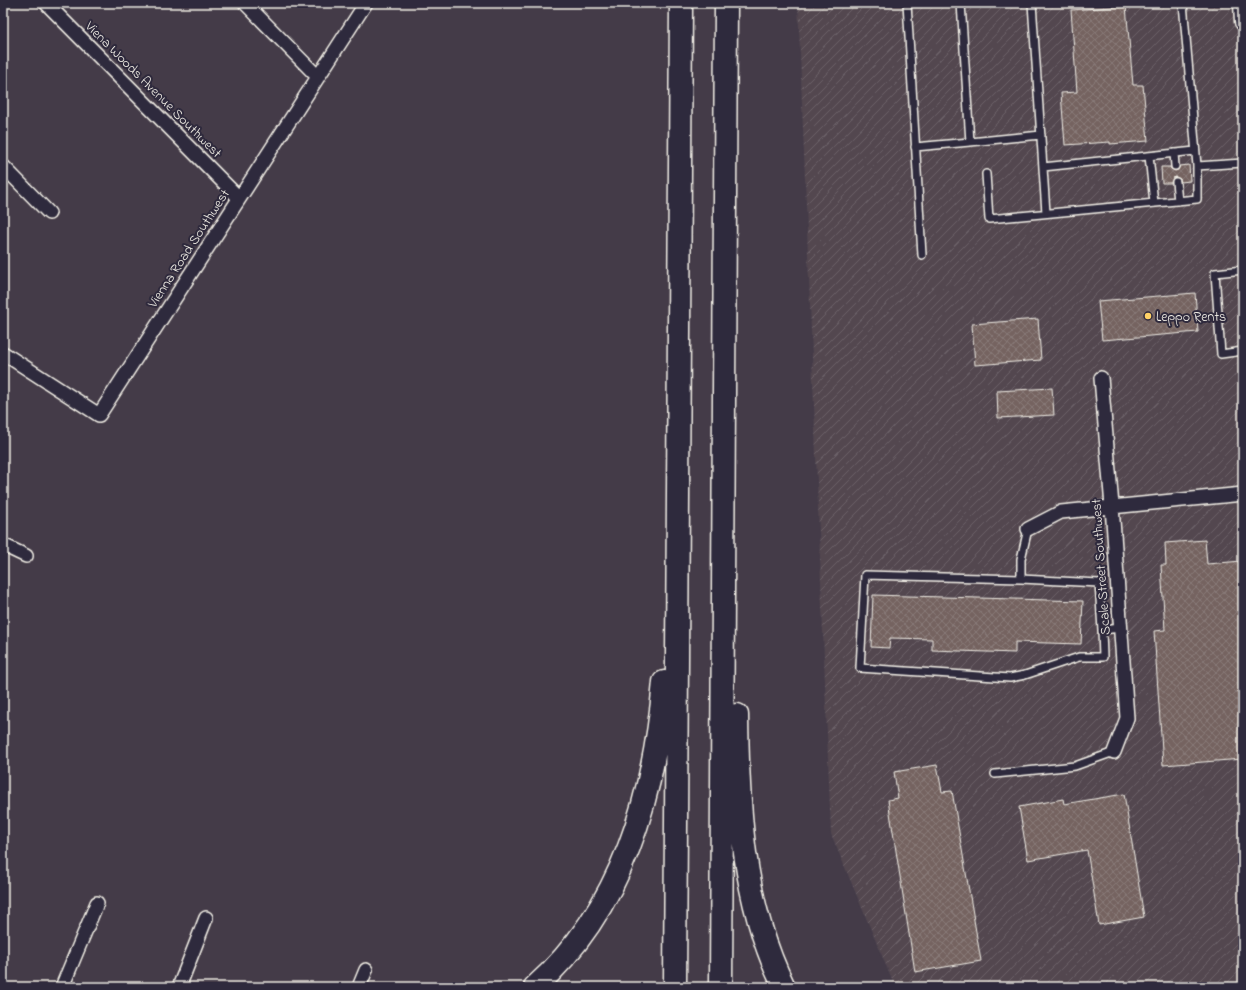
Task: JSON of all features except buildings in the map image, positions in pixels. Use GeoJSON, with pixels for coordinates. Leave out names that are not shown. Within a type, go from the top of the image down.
{"type":"FeatureCollection","features":[{"type":"Feature","properties":{"kind":"highway"},"geometry":{"type":"LineString","coordinates":[[675,987],[681,3]]}},
{"type":"Feature","properties":{"kind":"highway"},"geometry":{"type":"LineString","coordinates":[[721,987],[726,3]]}},
{"type":"Feature","properties":{"kind":"highway"},"geometry":{"type":"LineString","coordinates":[[724,261],[733,382],[737,732],[740,815],[746,865],[752,895],[762,932],[784,987]]}},
{"type":"Feature","properties":{"kind":"highway"},"geometry":{"type":"LineString","coordinates":[[535,987],[559,963],[572,947],[599,909],[611,889],[630,846],[649,785],[659,728],[665,677],[667,630],[669,398],[679,346]]}},
{"type":"Feature","properties":{"kind":"street","name":"Viena Woods Avenue Southwest"},"geometry":{"type":"LineString","coordinates":[[46,3],[239,198]]}},
{"type":"Feature","properties":{"kind":"street"},"geometry":{"type":"LineString","coordinates":[[245,3],[318,77]]}},
{"type":"Feature","properties":{"kind":"street","name":"Vienna Road Southwest"},"geometry":{"type":"LineString","coordinates":[[3,353],[99,415],[366,3]]}},
{"type":"Feature","properties":{"kind":"street"},"geometry":{"type":"LineString","coordinates":[[1242,3],[1243,22]]}},
{"type":"Feature","properties":{"kind":"street"},"geometry":{"type":"LineString","coordinates":[[3,166],[49,213]]}},
{"type":"Feature","properties":{"kind":"street","name":"Scale Street Southwest"},"geometry":{"type":"LineString","coordinates":[[1101,378],[1112,506],[1127,718],[1114,752]]}},
{"type":"Feature","properties":{"kind":"street"},"geometry":{"type":"LineString","coordinates":[[1028,529],[1061,512],[1243,494]]}},
{"type":"Feature","properties":{"kind":"street"},"geometry":{"type":"LineString","coordinates":[[3,544],[26,556]]}},
{"type":"Feature","properties":{"kind":"street"},"geometry":{"type":"LineString","coordinates":[[62,987],[97,903]]}},
{"type":"Feature","properties":{"kind":"street"},"geometry":{"type":"LineString","coordinates":[[179,987],[206,918]]}},
{"type":"Feature","properties":{"kind":"street"},"geometry":{"type":"LineString","coordinates":[[359,987],[366,970]]}},
{"type":"Feature","properties":{"kind":"lane"},"geometry":{"type":"LineString","coordinates":[[910,3],[907,3],[922,255]]}},
{"type":"Feature","properties":{"kind":"lane"},"geometry":{"type":"LineString","coordinates":[[961,3],[970,142]]}},
{"type":"Feature","properties":{"kind":"lane"},"geometry":{"type":"LineString","coordinates":[[1032,3],[1046,213]]}},
{"type":"Feature","properties":{"kind":"lane"},"geometry":{"type":"LineString","coordinates":[[986,174],[989,219],[1197,199],[1195,151],[1183,3]]}},
{"type":"Feature","properties":{"kind":"lane"},"geometry":{"type":"LineString","coordinates":[[915,147],[1041,135]]}},
{"type":"Feature","properties":{"kind":"lane"},"geometry":{"type":"LineString","coordinates":[[1043,167],[1195,151]]}},
{"type":"Feature","properties":{"kind":"lane"},"geometry":{"type":"LineString","coordinates":[[1174,153],[1175,166]]}},
{"type":"Feature","properties":{"kind":"lane"},"geometry":{"type":"LineString","coordinates":[[1150,156],[1154,203]]}},
{"type":"Feature","properties":{"kind":"lane"},"geometry":{"type":"LineString","coordinates":[[1196,166],[1243,163]]}},
{"type":"Feature","properties":{"kind":"lane"},"geometry":{"type":"LineString","coordinates":[[1176,182],[1178,201]]}},
{"type":"Feature","properties":{"kind":"lane"},"geometry":{"type":"LineString","coordinates":[[1243,270],[1215,273],[1221,354],[1243,350]]}},
{"type":"Feature","properties":{"kind":"lane"},"geometry":{"type":"LineString","coordinates":[[1021,580],[1021,559],[1028,529]]}},
{"type":"Feature","properties":{"kind":"lane"},"geometry":{"type":"LineString","coordinates":[[865,575],[1021,580],[1099,583],[1103,657],[1079,657],[1024,675],[1010,678],[860,668],[865,575]]}},
{"type":"Feature","properties":{"kind":"lane"},"geometry":{"type":"LineString","coordinates":[[1102,630],[1121,628]]}},
{"type":"Feature","properties":{"kind":"lane"},"geometry":{"type":"LineString","coordinates":[[995,774],[1075,766],[1114,752]]}},
{"type":"Feature","properties":{"kind":"shaded area"},"geometry":{"type":"Polygon","coordinates":[[[798,3],[1243,3],[1243,987],[895,987],[831,834],[798,3]]]}},
{"type":"Feature","properties":{"kind":"place","name":"Leppo Rents"},"geometry":{"type":"Point","coordinates":[1148,316]}}]}
